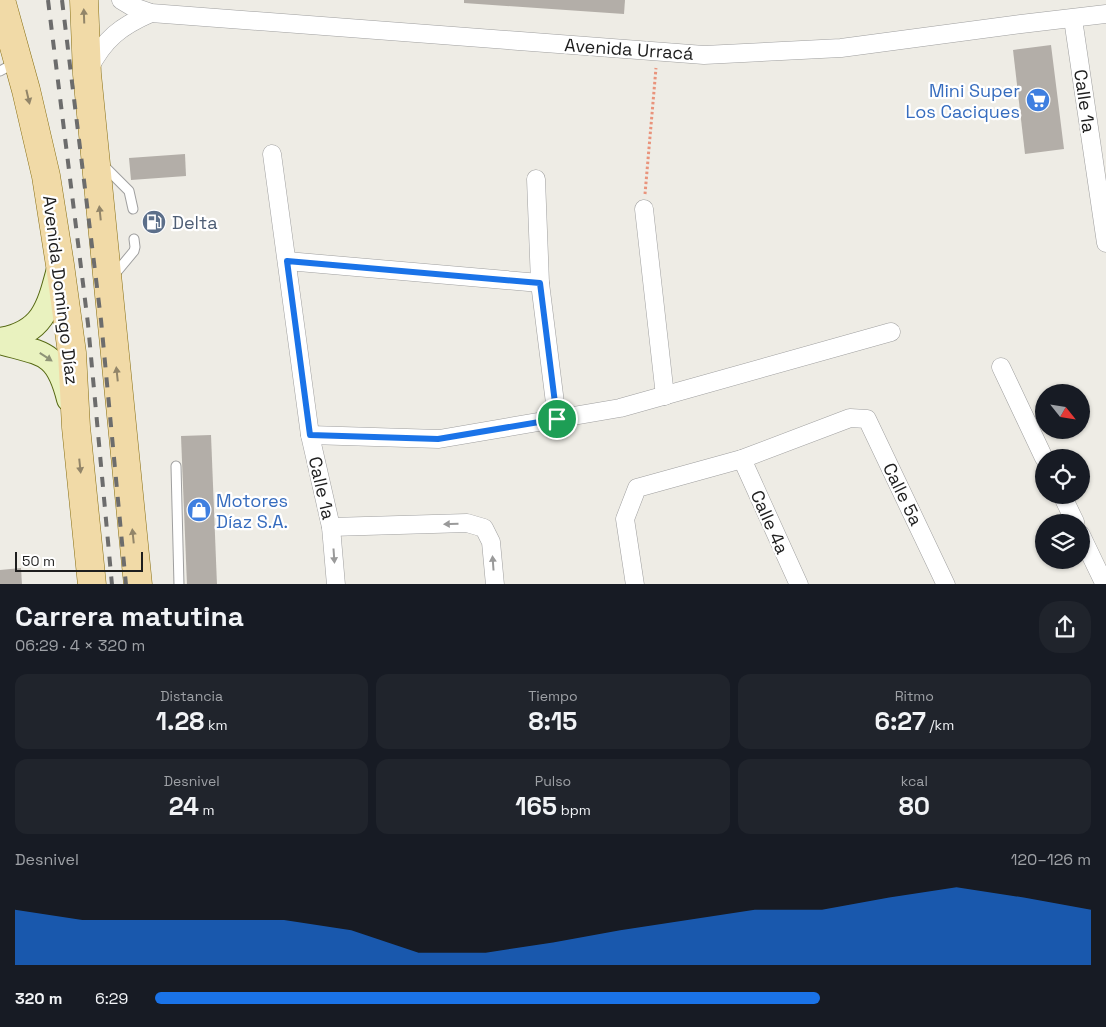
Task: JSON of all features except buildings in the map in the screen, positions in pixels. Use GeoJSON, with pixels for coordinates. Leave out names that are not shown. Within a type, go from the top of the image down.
{"type":"FeatureCollection","features":[{"type":"Feature","properties":{"kind":"main road"},"geometry":{"type":"LineString","coordinates":[[84,0],[87,74],[94,158],[138,584]]}},
{"type":"Feature","properties":{"kind":"main road","name":"Avenida Domingo Díaz"},"geometry":{"type":"LineString","coordinates":[[3,4],[9,66],[26,90],[46,176],[60,265],[72,353],[76,427],[92,584]]}},
{"type":"Feature","properties":{"kind":"street","name":"Avenida Urracá"},"geometry":{"type":"LineString","coordinates":[[121,0],[131,6],[151,13],[704,55],[841,48],[1106,14]]}},
{"type":"Feature","properties":{"kind":"street","name":"Avenida Urracá"},"geometry":{"type":"LineString","coordinates":[[87,74],[97,54],[112,36],[130,22],[151,13]]}},
{"type":"Feature","properties":{"kind":"street","name":"Calle 1a"},"geometry":{"type":"LineString","coordinates":[[1073,19],[1106,243]]}},
{"type":"Feature","properties":{"kind":"street","name":"Calle 1a"},"geometry":{"type":"LineString","coordinates":[[272,154],[310,435],[331,527],[336,584]]}},
{"type":"Feature","properties":{"kind":"street"},"geometry":{"type":"LineString","coordinates":[[536,179],[540,283],[557,419]]}},
{"type":"Feature","properties":{"kind":"street"},"geometry":{"type":"LineString","coordinates":[[644,209],[665,396]]}},
{"type":"Feature","properties":{"kind":"street"},"geometry":{"type":"LineString","coordinates":[[287,261],[540,283]]}},
{"type":"Feature","properties":{"kind":"street"},"geometry":{"type":"LineString","coordinates":[[0,341],[16,338],[30,329],[48,308],[60,265]]}},
{"type":"Feature","properties":{"kind":"street"},"geometry":{"type":"LineString","coordinates":[[310,435],[438,439],[620,408],[891,332]]}},
{"type":"Feature","properties":{"kind":"street"},"geometry":{"type":"LineString","coordinates":[[0,341],[40,353],[54,363],[62,374],[76,427]]}},
{"type":"Feature","properties":{"kind":"street"},"geometry":{"type":"LineString","coordinates":[[1001,367],[1040,449]]}},
{"type":"Feature","properties":{"kind":"street","name":"Calle 5a"},"geometry":{"type":"LineString","coordinates":[[742,458],[850,418],[866,419],[946,584]]}},
{"type":"Feature","properties":{"kind":"street"},"geometry":{"type":"LineString","coordinates":[[635,584],[625,519],[637,488],[742,458]]}},
{"type":"Feature","properties":{"kind":"street","name":"Calle 4a"},"geometry":{"type":"LineString","coordinates":[[742,458],[799,584]]}},
{"type":"Feature","properties":{"kind":"street"},"geometry":{"type":"LineString","coordinates":[[331,527],[467,523],[484,528],[491,542],[495,584]]}},
{"type":"Feature","properties":{"kind":"street"},"geometry":{"type":"LineString","coordinates":[[1090,553],[1105,584]]}},
{"type":"Feature","properties":{"kind":"lane"},"geometry":{"type":"LineString","coordinates":[[94,158],[130,191],[133,208]]}},
{"type":"Feature","properties":{"kind":"lane"},"geometry":{"type":"LineString","coordinates":[[107,283],[134,251],[134,240]]}},
{"type":"Feature","properties":{"kind":"lane"},"geometry":{"type":"LineString","coordinates":[[176,466],[179,584]]}},
{"type":"Feature","properties":{"kind":"path"},"geometry":{"type":"LineString","coordinates":[[644,209],[657,52]]}},
{"type":"Feature","properties":{"kind":"railway"},"geometry":{"type":"LineString","coordinates":[[48,0],[88,324],[112,584]]}},
{"type":"Feature","properties":{"kind":"railway"},"geometry":{"type":"LineString","coordinates":[[62,0],[101,320],[126,584]]}},
{"type":"Feature","properties":{"kind":"place","name":"Mini Super Los Caciques"},"geometry":{"type":"Point","coordinates":[1038,100]}},
{"type":"Feature","properties":{"kind":"place","name":"Delta"},"geometry":{"type":"Point","coordinates":[154,222]}},
{"type":"Feature","properties":{"kind":"place","name":"Motores Díaz S.A."},"geometry":{"type":"Point","coordinates":[199,510]}},
{"type":"Feature","properties":{"kind":"route"},"geometry":{"type":"LineString","coordinates":[[287,261],[540,283],[557,419],[438,439],[310,435],[287,261]]}}]}
